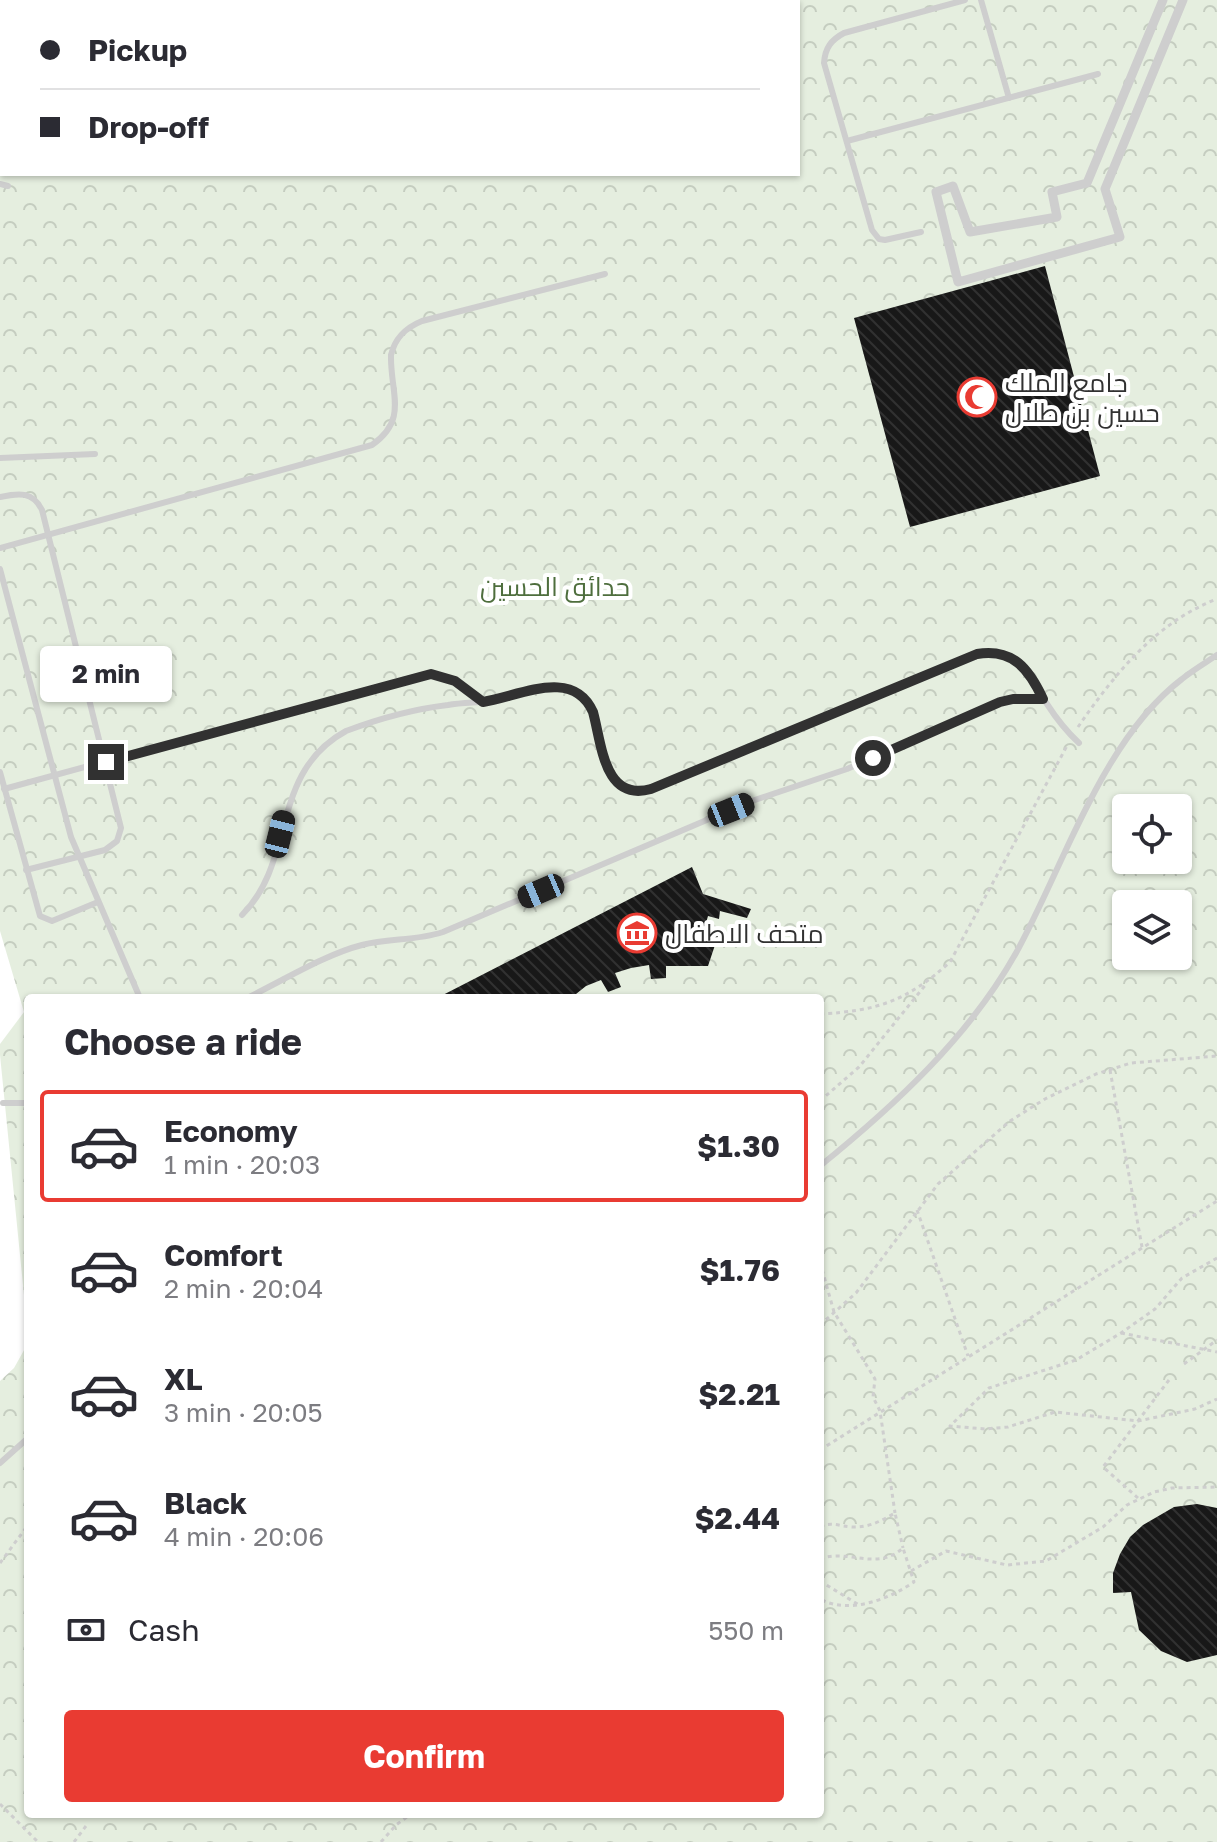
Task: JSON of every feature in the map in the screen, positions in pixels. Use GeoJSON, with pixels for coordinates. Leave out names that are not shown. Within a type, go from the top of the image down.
{"type":"FeatureCollection","features":[{"type":"Feature","properties":{"kind":"street"},"geometry":{"type":"LineString","coordinates":[[1163,0],[1087,183],[1052,192],[1057,217],[970,232],[953,186],[936,192],[958,282],[1120,237],[1105,189],[1183,0]]}},
{"type":"Feature","properties":{"kind":"lane"},"geometry":{"type":"LineString","coordinates":[[921,232],[885,240],[875,236],[824,63],[829,44],[844,33],[965,0]]}},
{"type":"Feature","properties":{"kind":"lane"},"geometry":{"type":"LineString","coordinates":[[981,0],[1009,98]]}},
{"type":"Feature","properties":{"kind":"lane"},"geometry":{"type":"LineString","coordinates":[[847,141],[1098,74]]}},
{"type":"Feature","properties":{"kind":"lane"},"geometry":{"type":"LineString","coordinates":[[0,184],[8,186]]}},
{"type":"Feature","properties":{"kind":"lane"},"geometry":{"type":"LineString","coordinates":[[0,548],[372,445],[386,434],[394,419],[391,355],[404,330],[422,321],[605,274]]}},
{"type":"Feature","properties":{"kind":"lane"},"geometry":{"type":"LineString","coordinates":[[0,458],[95,454]]}},
{"type":"Feature","properties":{"kind":"lane"},"geometry":{"type":"LineString","coordinates":[[0,497],[18,493],[33,498],[42,510],[120,821],[117,841],[105,850],[26,870]]}},
{"type":"Feature","properties":{"kind":"lane"},"geometry":{"type":"LineString","coordinates":[[0,569],[78,857],[138,994]]}},
{"type":"Feature","properties":{"kind":"lane"},"geometry":{"type":"LineString","coordinates":[[242,915],[263,889],[274,862],[292,793],[304,768],[322,746],[359,726],[438,706],[483,702],[552,686],[572,689],[589,703],[615,783],[635,793],[977,654],[1000,653],[1021,663],[1029,671],[1043,699],[1079,743]]}},
{"type":"Feature","properties":{"kind":"lane"},"geometry":{"type":"LineString","coordinates":[[824,1163],[916,1082],[989,994],[1016,954],[1108,768],[1151,709],[1180,680],[1217,655]]}},
{"type":"Feature","properties":{"kind":"lane"},"geometry":{"type":"LineString","coordinates":[[4,789],[422,675],[447,677],[483,702]]}},
{"type":"Feature","properties":{"kind":"lane"},"geometry":{"type":"LineString","coordinates":[[255,994],[349,949],[374,942],[411,940],[443,932],[740,806],[847,769],[1000,702],[1043,699]]}},
{"type":"Feature","properties":{"kind":"lane"},"geometry":{"type":"LineString","coordinates":[[0,772],[37,912],[43,919],[56,919],[98,902]]}},
{"type":"Feature","properties":{"kind":"lane"},"geometry":{"type":"LineString","coordinates":[[3,1103],[24,1103]]}},
{"type":"Feature","properties":{"kind":"lane"},"geometry":{"type":"LineString","coordinates":[[0,1463],[24,1442]]}},
{"type":"Feature","properties":{"kind":"path"},"geometry":{"type":"LineString","coordinates":[[824,1098],[859,1067],[931,979],[950,962],[1072,736],[1137,651],[1190,609],[1217,599]]}},
{"type":"Feature","properties":{"kind":"path"},"geometry":{"type":"LineString","coordinates":[[824,1014],[854,1013],[888,1004],[931,979]]}},
{"type":"Feature","properties":{"kind":"path"},"geometry":{"type":"LineString","coordinates":[[824,1321],[856,1293],[938,1184],[1010,1121],[1045,1099],[1110,1070],[1156,1060],[1217,1056]]}},
{"type":"Feature","properties":{"kind":"path"},"geometry":{"type":"LineString","coordinates":[[1110,1070],[1142,1248]]}},
{"type":"Feature","properties":{"kind":"path"},"geometry":{"type":"LineString","coordinates":[[824,1447],[1217,1201]]}},
{"type":"Feature","properties":{"kind":"path"},"geometry":{"type":"LineString","coordinates":[[917,1210],[968,1356]]}},
{"type":"Feature","properties":{"kind":"path"},"geometry":{"type":"LineString","coordinates":[[1217,1258],[1182,1278],[1155,1309],[1121,1333],[1076,1360],[989,1388],[950,1426],[1008,1427],[1055,1412],[1138,1421],[1195,1409],[1217,1399]]}},
{"type":"Feature","properties":{"kind":"path"},"geometry":{"type":"LineString","coordinates":[[824,1276],[834,1312],[875,1379],[873,1397],[880,1411],[895,1513],[914,1582],[898,1593],[859,1605],[824,1601]]}},
{"type":"Feature","properties":{"kind":"path"},"geometry":{"type":"LineString","coordinates":[[1121,1333],[1217,1352]]}},
{"type":"Feature","properties":{"kind":"path"},"geometry":{"type":"LineString","coordinates":[[1184,1364],[1217,1340]]}},
{"type":"Feature","properties":{"kind":"path"},"geometry":{"type":"LineString","coordinates":[[1139,1499],[1103,1467],[1169,1380]]}},
{"type":"Feature","properties":{"kind":"path"},"geometry":{"type":"LineString","coordinates":[[911,1571],[946,1551],[1007,1565],[1046,1561],[1103,1527],[1127,1505],[1139,1499],[1172,1488],[1217,1487]]}},
{"type":"Feature","properties":{"kind":"path"},"geometry":{"type":"LineString","coordinates":[[824,1525],[836,1523],[864,1527],[895,1513]]}},
{"type":"Feature","properties":{"kind":"path"},"geometry":{"type":"LineString","coordinates":[[0,1563],[24,1530]]}},
{"type":"Feature","properties":{"kind":"path"},"geometry":{"type":"LineString","coordinates":[[824,1557],[835,1553],[850,1558],[878,1560],[895,1556],[903,1548]]}},
{"type":"Feature","properties":{"kind":"path"},"geometry":{"type":"LineString","coordinates":[[824,1583],[859,1605]]}},
{"type":"Feature","properties":{"kind":"path"},"geometry":{"type":"LineString","coordinates":[[0,1804],[38,1842]]}},
{"type":"Feature","properties":{"kind":"path"},"geometry":{"type":"LineString","coordinates":[[381,1842],[406,1818]]}},
{"type":"Feature","properties":{"kind":"path"},"geometry":{"type":"LineString","coordinates":[[74,1842],[86,1826]]}},
{"type":"Feature","properties":{"kind":"green space","name":"حدائق الحسين"},"geometry":{"type":"Polygon","coordinates":[[[800,0],[1217,0],[1217,1842],[0,1842],[0,1381],[14,1368],[24,1350],[24,1818],[824,1818],[824,994],[24,994],[24,1012],[0,931],[0,176],[800,176],[800,0]]]}},
{"type":"Feature","properties":{"kind":"green space","name":"حدائق الحسين"},"geometry":{"type":"Polygon","coordinates":[[[24,1012],[24,1295],[0,1044],[24,1012]]]}},
{"type":"Feature","properties":{"kind":"building","name":"جامع الملك حسين بن طلال"},"geometry":{"type":"Polygon","coordinates":[[[1045,266],[1100,476],[910,527],[854,318],[1045,266]]]}},
{"type":"Feature","properties":{"kind":"building","name":"متحف الاطفال"},"geometry":{"type":"Polygon","coordinates":[[[692,867],[703,894],[751,909],[747,918],[720,911],[719,919],[708,916],[704,930],[718,936],[708,966],[666,966],[666,978],[651,979],[649,965],[615,973],[621,987],[608,992],[601,980],[576,994],[445,994],[692,867]]]}},
{"type":"Feature","properties":{"kind":"building"},"geometry":{"type":"Polygon","coordinates":[[[1197,1504],[1217,1508],[1217,1655],[1187,1662],[1161,1651],[1139,1630],[1131,1592],[1113,1593],[1113,1573],[1130,1537],[1143,1525],[1174,1507],[1197,1504]]]}},
{"type":"Feature","properties":{"kind":"place","name":"جامع الملك حسين بن طلال"},"geometry":{"type":"Point","coordinates":[977,397]}},
{"type":"Feature","properties":{"kind":"place","name":"متحف الاطفال"},"geometry":{"type":"Point","coordinates":[637,933]}},
{"type":"Feature","properties":{"kind":"route"},"geometry":{"type":"LineString","coordinates":[[106,762],[431,674],[455,681],[483,702],[552,686],[572,689],[589,703],[615,783],[635,793],[977,654],[1000,653],[1021,663],[1029,671],[1043,699],[1000,702],[873,758]]}}]}
